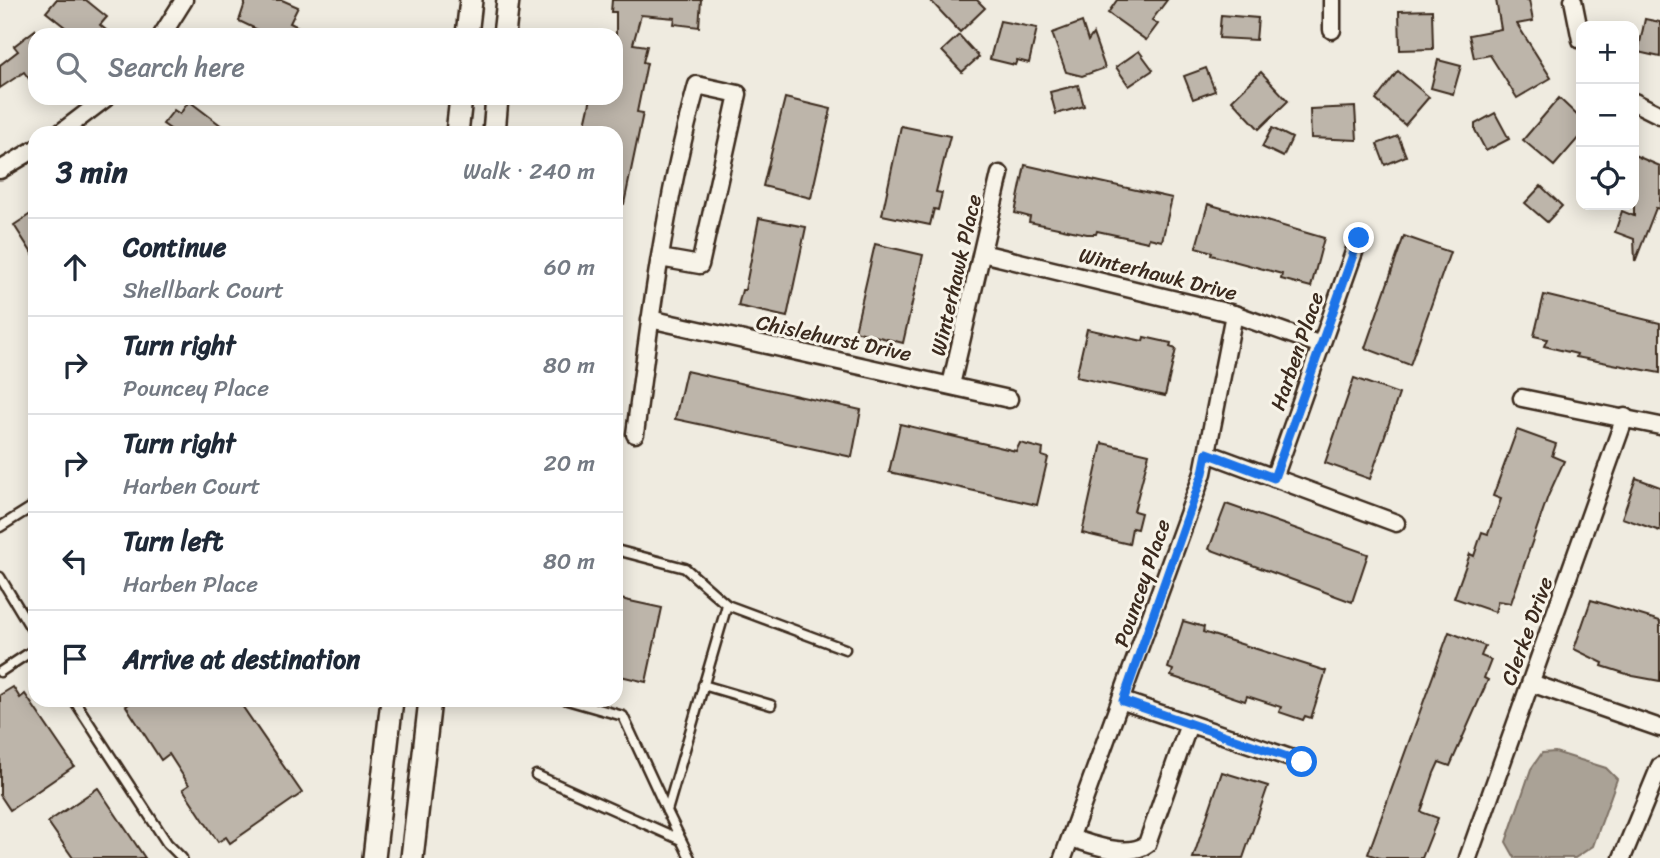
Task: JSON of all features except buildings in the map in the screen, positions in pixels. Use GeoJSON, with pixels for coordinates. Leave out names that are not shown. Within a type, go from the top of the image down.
{"type":"FeatureCollection","features":[{"type":"Feature","properties":{"kind":"street"},"geometry":{"type":"LineString","coordinates":[[166,28],[184,0]]}},
{"type":"Feature","properties":{"kind":"street"},"geometry":{"type":"LineString","coordinates":[[468,28],[471,0]]}},
{"type":"Feature","properties":{"kind":"street"},"geometry":{"type":"LineString","coordinates":[[505,28],[508,0]]}},
{"type":"Feature","properties":{"kind":"street"},"geometry":{"type":"LineString","coordinates":[[1332,0],[1332,30]]}},
{"type":"Feature","properties":{"kind":"street"},"geometry":{"type":"LineString","coordinates":[[1573,0],[1577,21]]}},
{"type":"Feature","properties":{"kind":"street"},"geometry":{"type":"LineString","coordinates":[[635,434],[650,319],[660,258],[672,186],[696,85],[738,94],[700,265],[660,258]]}},
{"type":"Feature","properties":{"kind":"street"},"geometry":{"type":"LineString","coordinates":[[1639,104],[1660,115]]}},
{"type":"Feature","properties":{"kind":"street"},"geometry":{"type":"LineString","coordinates":[[69,126],[97,105]]}},
{"type":"Feature","properties":{"kind":"street"},"geometry":{"type":"LineString","coordinates":[[458,126],[460,105]]}},
{"type":"Feature","properties":{"kind":"street"},"geometry":{"type":"LineString","coordinates":[[495,126],[497,105]]}},
{"type":"Feature","properties":{"kind":"street"},"geometry":{"type":"LineString","coordinates":[[0,170],[28,153]]}},
{"type":"Feature","properties":{"kind":"street","name":"Winterhawk Place"},"geometry":{"type":"LineString","coordinates":[[951,385],[1000,174]]}},
{"type":"Feature","properties":{"kind":"street","name":"Harben Place"},"geometry":{"type":"LineString","coordinates":[[1274,478],[1359,238]]}},
{"type":"Feature","properties":{"kind":"street","name":"Winterhawk Drive"},"geometry":{"type":"LineString","coordinates":[[982,253],[1234,314],[1321,345]]}},
{"type":"Feature","properties":{"kind":"street","name":"Pouncey Place"},"geometry":{"type":"LineString","coordinates":[[1063,858],[1123,701],[1203,473],[1234,314]]}},
{"type":"Feature","properties":{"kind":"street","name":"Chislehurst Drive"},"geometry":{"type":"LineString","coordinates":[[650,319],[1009,399]]}},
{"type":"Feature","properties":{"kind":"street"},"geometry":{"type":"LineString","coordinates":[[1522,398],[1660,426]]}},
{"type":"Feature","properties":{"kind":"street","name":"Clerke Drive"},"geometry":{"type":"LineString","coordinates":[[1468,858],[1625,417]]}},
{"type":"Feature","properties":{"kind":"street"},"geometry":{"type":"LineString","coordinates":[[1207,453],[1396,523]]}},
{"type":"Feature","properties":{"kind":"street"},"geometry":{"type":"LineString","coordinates":[[1531,683],[1660,728]]}},
{"type":"Feature","properties":{"kind":"street"},"geometry":{"type":"LineString","coordinates":[[1123,701],[1302,762]]}},
{"type":"Feature","properties":{"kind":"street"},"geometry":{"type":"LineString","coordinates":[[374,858],[391,707]]}},
{"type":"Feature","properties":{"kind":"street"},"geometry":{"type":"LineString","coordinates":[[412,858],[429,707]]}},
{"type":"Feature","properties":{"kind":"street"},"geometry":{"type":"LineString","coordinates":[[1071,838],[1127,856],[1139,853],[1147,844],[1189,724]]}},
{"type":"Feature","properties":{"kind":"street"},"geometry":{"type":"LineString","coordinates":[[1622,858],[1660,766]]}},
{"type":"Feature","properties":{"kind":"lane"},"geometry":{"type":"LineString","coordinates":[[0,527],[28,509]]}},
{"type":"Feature","properties":{"kind":"lane"},"geometry":{"type":"LineString","coordinates":[[623,552],[685,568],[727,605],[845,649]]}},
{"type":"Feature","properties":{"kind":"lane"},"geometry":{"type":"LineString","coordinates":[[0,577],[28,623]]}},
{"type":"Feature","properties":{"kind":"lane"},"geometry":{"type":"LineString","coordinates":[[667,811],[727,605]]}},
{"type":"Feature","properties":{"kind":"lane"},"geometry":{"type":"LineString","coordinates":[[0,672],[28,654]]}},
{"type":"Feature","properties":{"kind":"lane"},"geometry":{"type":"LineString","coordinates":[[703,685],[771,705]]}},
{"type":"Feature","properties":{"kind":"lane"},"geometry":{"type":"LineString","coordinates":[[80,707],[167,843],[182,858]]}},
{"type":"Feature","properties":{"kind":"lane"},"geometry":{"type":"LineString","coordinates":[[592,707],[623,716],[690,858]]}},
{"type":"Feature","properties":{"kind":"lane"},"geometry":{"type":"LineString","coordinates":[[536,775],[679,839]]}},
{"type":"Feature","properties":{"kind":"shaded area"},"geometry":{"type":"Polygon","coordinates":[[[1555,752],[1606,768],[1617,779],[1593,846],[1575,858],[1515,858],[1506,842],[1531,769],[1542,753],[1555,752]]]}},
{"type":"Feature","properties":{"kind":"route"},"geometry":{"type":"LineString","coordinates":[[1302,762],[1123,701],[1203,473],[1207,453],[1274,478],[1359,238]]}}]}
